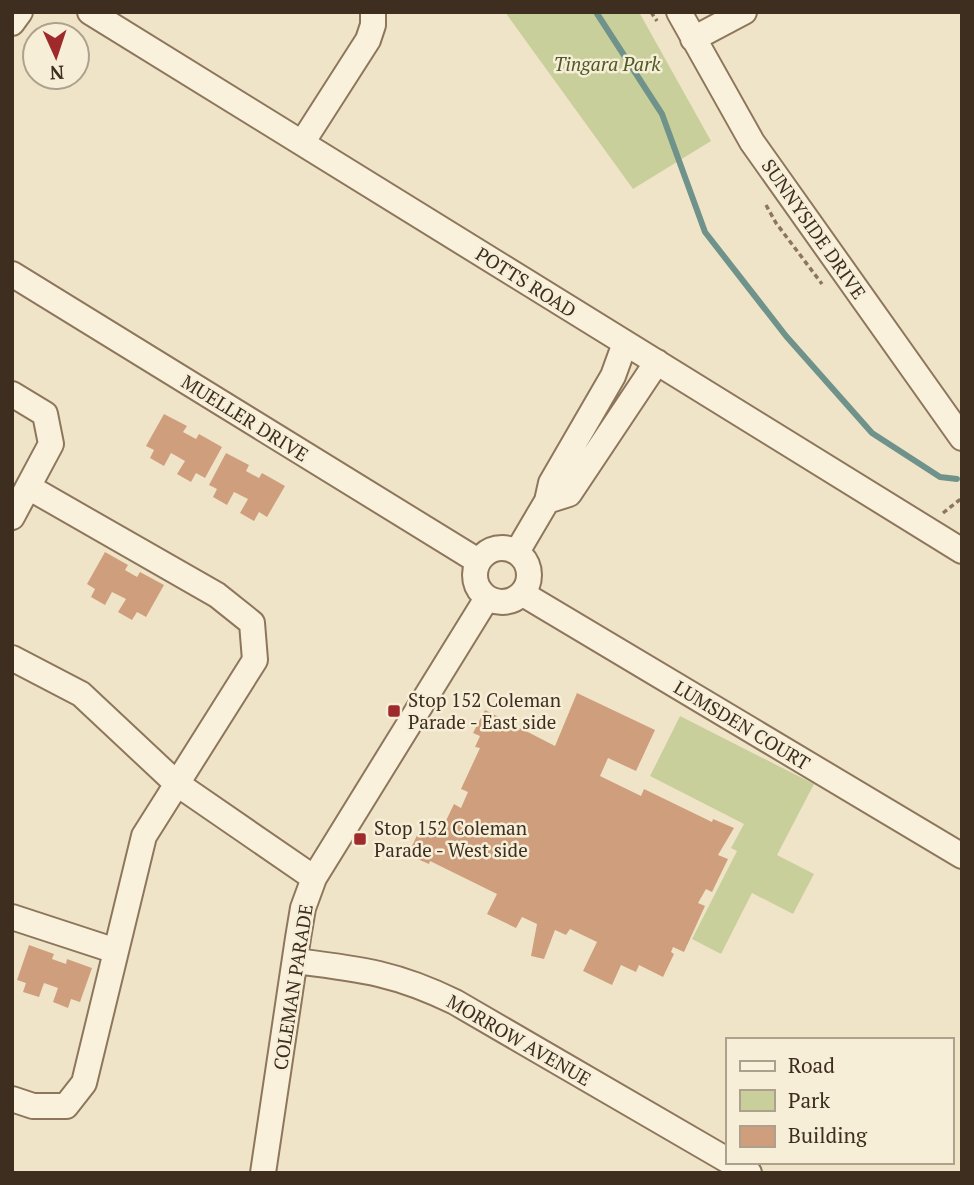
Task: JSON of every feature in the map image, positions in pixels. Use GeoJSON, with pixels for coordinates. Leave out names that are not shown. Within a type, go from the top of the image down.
{"type":"FeatureCollection","features":[{"type":"Feature","properties":{"kind":"street"},"geometry":{"type":"LineString","coordinates":[[12,23],[20,12]]}},
{"type":"Feature","properties":{"kind":"street","name":"POTTS ROAD"},"geometry":{"type":"LineString","coordinates":[[90,12],[962,551]]}},
{"type":"Feature","properties":{"kind":"street"},"geometry":{"type":"LineString","coordinates":[[302,143],[368,40],[373,25],[373,12]]}},
{"type":"Feature","properties":{"kind":"street","name":"SUNNYSIDE DRIVE"},"geometry":{"type":"LineString","coordinates":[[679,12],[752,142],[962,438]]}},
{"type":"Feature","properties":{"kind":"street"},"geometry":{"type":"LineString","coordinates":[[694,39],[744,12]]}},
{"type":"Feature","properties":{"kind":"street","name":"MUELLER DRIVE"},"geometry":{"type":"LineString","coordinates":[[12,274],[478,561]]}},
{"type":"Feature","properties":{"kind":"street"},"geometry":{"type":"LineString","coordinates":[[517,552],[547,501],[551,483],[613,376],[625,343]]}},
{"type":"Feature","properties":{"kind":"street"},"geometry":{"type":"LineString","coordinates":[[547,501],[569,495],[657,362]]}},
{"type":"Feature","properties":{"kind":"street"},"geometry":{"type":"LineString","coordinates":[[12,394],[45,415],[51,444],[30,488],[12,517]]}},
{"type":"Feature","properties":{"kind":"street"},"geometry":{"type":"LineString","coordinates":[[12,1099],[33,1106],[66,1106],[84,1083],[144,836],[255,660],[252,623],[217,595],[30,488]]}},
{"type":"Feature","properties":{"kind":"street"},"geometry":{"type":"LineString","coordinates":[[501,548],[517,552],[527,563],[530,574],[523,594],[504,603],[487,598],[478,588],[475,577],[478,561],[489,551],[501,548]]}},
{"type":"Feature","properties":{"kind":"street","name":"LUMSDEN COURT"},"geometry":{"type":"LineString","coordinates":[[523,594],[962,856]]}},
{"type":"Feature","properties":{"kind":"street","name":"COLEMAN PARADE"},"geometry":{"type":"LineString","coordinates":[[264,1173],[303,908],[314,878],[487,598]]}},
{"type":"Feature","properties":{"kind":"street"},"geometry":{"type":"LineString","coordinates":[[12,658],[81,694],[176,783],[314,878]]}},
{"type":"Feature","properties":{"kind":"street"},"geometry":{"type":"LineString","coordinates":[[12,917],[116,951]]}},
{"type":"Feature","properties":{"kind":"street","name":"MORROW AVENUE"},"geometry":{"type":"LineString","coordinates":[[296,961],[377,971],[416,983],[455,1002],[726,1159]]}},
{"type":"Feature","properties":{"kind":"green space","name":"Tingara Park"},"geometry":{"type":"Polygon","coordinates":[[[505,12],[639,12],[711,141],[633,189],[505,12]]]}},
{"type":"Feature","properties":{"kind":"green space"},"geometry":{"type":"Polygon","coordinates":[[[680,716],[814,784],[777,855],[814,874],[793,914],[752,893],[721,954],[692,939],[737,851],[731,848],[744,824],[650,776],[680,716]]]}},
{"type":"Feature","properties":{"kind":"building"},"geometry":{"type":"Polygon","coordinates":[[[164,414],[187,426],[183,432],[196,439],[199,434],[222,447],[205,478],[196,473],[191,482],[177,474],[185,461],[171,453],[164,466],[150,458],[154,450],[146,446],[164,414]]]}},
{"type":"Feature","properties":{"kind":"building"},"geometry":{"type":"Polygon","coordinates":[[[226,453],[249,465],[246,471],[259,478],[262,473],[285,486],[267,517],[259,512],[254,521],[240,513],[248,499],[234,492],[227,505],[213,497],[217,489],[209,485],[226,453]]]}},
{"type":"Feature","properties":{"kind":"building"},"geometry":{"type":"Polygon","coordinates":[[[105,552],[128,565],[125,570],[137,577],[140,572],[164,585],[146,617],[137,612],[132,620],[118,612],[126,599],[112,592],[105,605],[91,597],[95,589],[87,584],[105,552]]]}},
{"type":"Feature","properties":{"kind":"building"},"geometry":{"type":"Polygon","coordinates":[[[577,693],[655,730],[636,771],[608,758],[600,776],[641,796],[644,789],[712,822],[713,819],[734,828],[718,855],[728,859],[712,892],[706,889],[698,903],[705,906],[684,952],[673,947],[671,952],[674,954],[663,977],[639,965],[636,972],[621,965],[612,985],[583,971],[597,942],[570,929],[566,935],[555,930],[544,959],[531,956],[537,924],[522,917],[516,928],[487,914],[497,894],[430,861],[429,864],[408,855],[418,833],[426,835],[431,825],[442,829],[454,804],[461,808],[468,792],[461,789],[480,748],[475,747],[480,736],[473,733],[485,710],[555,746],[577,693]]]}},
{"type":"Feature","properties":{"kind":"building"},"geometry":{"type":"Polygon","coordinates":[[[29,945],[54,954],[52,959],[66,964],[67,959],[92,968],[80,1002],[71,999],[68,1008],[53,1002],[58,988],[44,983],[39,997],[23,992],[26,983],[17,980],[29,945]]]}},
{"type":"Feature","properties":{"kind":"waterway"},"geometry":{"type":"LineString","coordinates":[[596,12],[662,114],[705,232],[786,336],[872,433],[940,477],[957,479]]}},
{"type":"Feature","properties":{"kind":"place","name":"Stop 152 Coleman Parade - East side"},"geometry":{"type":"Point","coordinates":[394,711]}},
{"type":"Feature","properties":{"kind":"place","name":"Stop 152 Coleman Parade - West side"},"geometry":{"type":"Point","coordinates":[360,839]}}]}
